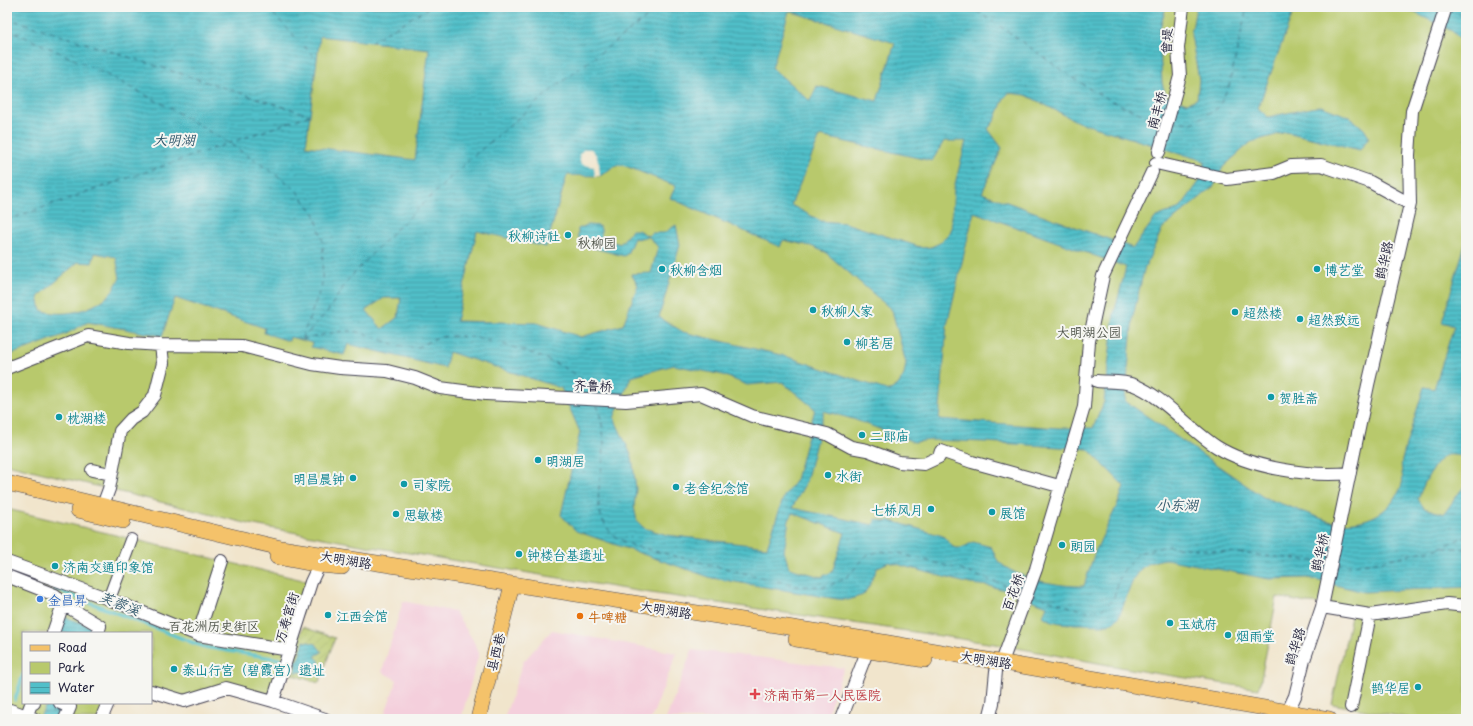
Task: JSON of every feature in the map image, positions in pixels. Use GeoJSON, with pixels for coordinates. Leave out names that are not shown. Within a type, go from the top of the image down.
{"type":"FeatureCollection","features":[{"type":"Feature","properties":{"kind":"main road","name":"大明湖路"},"geometry":{"type":"LineString","coordinates":[[7,483],[281,548],[511,589],[1215,700],[1305,719]]}},
{"type":"Feature","properties":{"kind":"main road","name":"大明湖路"},"geometry":{"type":"LineString","coordinates":[[7,491],[257,553],[318,565],[511,589]]}},
{"type":"Feature","properties":{"kind":"main road","name":"县西巷"},"geometry":{"type":"LineString","coordinates":[[478,719],[511,589]]}},
{"type":"Feature","properties":{"kind":"main road","name":"大明湖路"},"geometry":{"type":"LineString","coordinates":[[1288,715],[1329,719]]}},
{"type":"Feature","properties":{"kind":"street","name":"曾堤"},"geometry":{"type":"LineString","coordinates":[[1180,76],[1178,48],[1183,7]]}},
{"type":"Feature","properties":{"kind":"street","name":"鹊华路"},"geometry":{"type":"LineString","coordinates":[[1340,521],[1368,384],[1410,204],[1409,155],[1412,111],[1446,7]]}},
{"type":"Feature","properties":{"kind":"street","name":"南丰桥"},"geometry":{"type":"LineString","coordinates":[[1080,422],[1084,408],[1090,341],[1103,276],[1156,162],[1180,76]]}},
{"type":"Feature","properties":{"kind":"street"},"geometry":{"type":"LineString","coordinates":[[1156,162],[1196,173],[1227,179],[1274,172],[1291,166],[1321,165],[1370,182],[1410,204]]}},
{"type":"Feature","properties":{"kind":"street","name":"齐鲁桥"},"geometry":{"type":"LineString","coordinates":[[7,368],[88,336],[129,343],[161,346],[242,346],[256,348],[312,364],[340,368],[387,371],[415,378],[440,388],[490,394],[515,394],[559,398],[626,401],[701,394],[752,416],[825,433],[851,447],[867,450],[899,462],[924,464],[939,457],[940,451],[972,462],[1059,486]]}},
{"type":"Feature","properties":{"kind":"street"},"geometry":{"type":"LineString","coordinates":[[103,505],[120,431],[131,419],[142,412],[155,395],[163,363],[161,346]]}},
{"type":"Feature","properties":{"kind":"street"},"geometry":{"type":"LineString","coordinates":[[1098,381],[1133,384],[1152,394],[1218,447],[1262,466],[1331,475],[1350,473]]}},
{"type":"Feature","properties":{"kind":"street","name":"百花桥"},"geometry":{"type":"LineString","coordinates":[[989,719],[999,666],[1036,569],[1059,486],[1080,422]]}},
{"type":"Feature","properties":{"kind":"street"},"geometry":{"type":"LineString","coordinates":[[92,470],[111,474]]}},
{"type":"Feature","properties":{"kind":"street","name":"鹊华桥"},"geometry":{"type":"LineString","coordinates":[[1325,590],[1340,521]]}},
{"type":"Feature","properties":{"kind":"street"},"geometry":{"type":"LineString","coordinates":[[109,599],[131,540]]}},
{"type":"Feature","properties":{"kind":"street"},"geometry":{"type":"LineString","coordinates":[[198,635],[222,561]]}},
{"type":"Feature","properties":{"kind":"street"},"geometry":{"type":"LineString","coordinates":[[7,562],[109,599],[198,635],[290,652]]}},
{"type":"Feature","properties":{"kind":"street","name":"万寿宫街"},"geometry":{"type":"LineString","coordinates":[[273,701],[290,652],[311,582],[318,565]]}},
{"type":"Feature","properties":{"kind":"street"},"geometry":{"type":"LineString","coordinates":[[7,576],[55,595],[64,604],[100,626],[98,632]]}},
{"type":"Feature","properties":{"kind":"street","name":"鹊华路"},"geometry":{"type":"LineString","coordinates":[[1288,715],[1295,696],[1304,660],[1322,607],[1325,590]]}},
{"type":"Feature","properties":{"kind":"street"},"geometry":{"type":"LineString","coordinates":[[53,632],[64,604]]}},
{"type":"Feature","properties":{"kind":"street"},"geometry":{"type":"LineString","coordinates":[[1322,607],[1370,615],[1447,604],[1466,606]]}},
{"type":"Feature","properties":{"kind":"street"},"geometry":{"type":"LineString","coordinates":[[1351,708],[1370,615]]}},
{"type":"Feature","properties":{"kind":"street"},"geometry":{"type":"LineString","coordinates":[[841,719],[869,646]]}},
{"type":"Feature","properties":{"kind":"street"},"geometry":{"type":"LineString","coordinates":[[152,691],[184,701],[226,688],[273,701],[325,719]]}},
{"type":"Feature","properties":{"kind":"street"},"geometry":{"type":"LineString","coordinates":[[10,710],[27,717],[31,704]]}},
{"type":"Feature","properties":{"kind":"street"},"geometry":{"type":"LineString","coordinates":[[65,719],[67,704]]}},
{"type":"Feature","properties":{"kind":"street"},"geometry":{"type":"LineString","coordinates":[[101,719],[108,704]]}},
{"type":"Feature","properties":{"kind":"shaded area"},"geometry":{"type":"Polygon","coordinates":[[[403,601],[455,612],[473,640],[479,653],[461,719],[383,719],[397,680],[382,672],[403,601]]]}},
{"type":"Feature","properties":{"kind":"shaded area"},"geometry":{"type":"Polygon","coordinates":[[[552,630],[677,653],[651,719],[504,719],[523,662],[552,630]]]}},
{"type":"Feature","properties":{"kind":"shaded area","name":"济南市第一人民医院"},"geometry":{"type":"Polygon","coordinates":[[[692,650],[844,668],[825,719],[666,719],[692,650]]]}},
{"type":"Feature","properties":{"kind":"green space","name":"大明湖公园"},"geometry":{"type":"Polygon","coordinates":[[[7,7],[1466,7],[1466,719],[1414,719],[1332,704],[1352,612],[1328,604],[1306,603],[1277,597],[1259,689],[1147,672],[995,644],[637,591],[361,545],[249,524],[7,464],[7,7]]]}},
{"type":"Feature","properties":{"kind":"green space","name":"百花洲历史街区"},"geometry":{"type":"Polygon","coordinates":[[[7,509],[311,582],[273,701],[227,688],[184,701],[152,691],[152,632],[22,632],[22,704],[108,704],[101,719],[7,719],[7,509]]]}},
{"type":"Feature","properties":{"kind":"green space"},"geometry":{"type":"Polygon","coordinates":[[[303,627],[335,638],[319,683],[286,673],[303,627]]]}},
{"type":"Feature","properties":{"kind":"water","name":"大明湖"},"geometry":{"type":"Polygon","coordinates":[[[7,7],[1166,7],[1159,32],[1162,83],[1166,96],[1187,103],[1197,99],[1199,80],[1191,35],[1196,7],[1295,7],[1258,108],[1268,117],[1321,106],[1350,117],[1364,129],[1369,137],[1360,150],[1286,132],[1251,142],[1223,167],[1214,186],[1162,229],[1144,270],[1133,316],[1125,401],[1263,497],[1328,521],[1362,521],[1372,517],[1382,512],[1390,505],[1402,484],[1402,460],[1424,387],[1434,389],[1454,326],[1442,322],[1466,241],[1466,457],[1447,455],[1442,457],[1430,474],[1418,499],[1424,508],[1444,514],[1461,490],[1466,486],[1466,587],[1364,592],[1307,578],[1269,579],[1166,559],[1147,564],[1141,569],[1133,580],[1120,615],[1114,622],[1111,624],[1102,625],[1071,624],[1047,619],[1043,616],[1047,606],[1009,591],[989,586],[970,584],[889,562],[878,567],[863,595],[848,600],[837,599],[712,578],[576,531],[561,515],[580,432],[561,388],[449,352],[445,368],[348,344],[344,355],[311,347],[312,343],[290,337],[289,341],[264,333],[265,328],[175,298],[162,336],[88,322],[66,334],[7,356],[7,7]],[[789,11],[772,68],[810,101],[817,86],[877,101],[895,43],[789,11]],[[320,36],[306,146],[415,160],[429,49],[320,36]],[[1009,93],[1004,98],[995,120],[988,129],[1002,148],[982,193],[1133,248],[1156,217],[1180,208],[1199,182],[1205,161],[1078,122],[1026,95],[1009,93]],[[820,136],[791,205],[821,221],[845,223],[923,248],[931,247],[940,243],[951,231],[954,188],[966,141],[944,141],[932,161],[820,136]],[[616,165],[600,176],[567,175],[546,247],[477,231],[456,321],[537,323],[581,337],[623,325],[638,285],[631,274],[651,273],[658,247],[648,236],[652,233],[664,233],[676,225],[680,245],[659,317],[683,332],[785,356],[889,391],[898,385],[904,375],[906,363],[892,310],[825,252],[811,246],[783,240],[780,247],[670,198],[676,186],[623,165],[616,165]],[[974,212],[947,325],[939,419],[1058,428],[1093,428],[1104,402],[1114,314],[1126,267],[974,212]],[[95,253],[92,263],[78,262],[38,297],[41,310],[67,313],[76,312],[93,306],[108,296],[120,278],[116,257],[95,253]],[[384,298],[366,310],[382,329],[398,317],[401,298],[384,298]],[[674,365],[631,377],[614,418],[632,457],[636,489],[634,507],[637,521],[644,528],[667,535],[767,547],[784,496],[796,480],[815,409],[782,382],[747,385],[723,375],[674,365]],[[824,411],[806,482],[792,508],[873,525],[876,519],[886,522],[888,520],[943,536],[953,547],[956,548],[962,548],[973,542],[991,547],[998,561],[1015,573],[1039,581],[1063,585],[1084,586],[1095,552],[1119,501],[1124,486],[1088,449],[986,442],[931,440],[914,442],[853,419],[824,411]],[[793,513],[789,520],[784,551],[789,568],[821,577],[832,572],[845,533],[793,513]]]}},
{"type":"Feature","properties":{"kind":"water"},"geometry":{"type":"Polygon","coordinates":[[[1403,7],[1466,7],[1466,45],[1452,31],[1403,7]]]}},
{"type":"Feature","properties":{"kind":"water"},"geometry":{"type":"Polygon","coordinates":[[[587,225],[599,226],[601,229],[601,238],[620,244],[632,230],[638,230],[648,236],[637,239],[634,238],[627,254],[624,256],[590,247],[578,237],[578,229],[587,225]]]}},
{"type":"Feature","properties":{"kind":"water"},"geometry":{"type":"Polygon","coordinates":[[[65,617],[97,629],[96,632],[59,632],[65,617]]]}},
{"type":"Feature","properties":{"kind":"water"},"geometry":{"type":"Polygon","coordinates":[[[304,641],[316,644],[322,652],[315,656],[320,662],[315,672],[295,672],[304,641]]]}},
{"type":"Feature","properties":{"kind":"water"},"geometry":{"type":"Polygon","coordinates":[[[46,704],[66,709],[60,719],[39,719],[46,704]]]}},
{"type":"Feature","properties":{"kind":"pier"},"geometry":{"type":"Polygon","coordinates":[[[584,149],[591,149],[596,155],[599,164],[600,176],[595,176],[594,167],[581,164],[579,155],[584,149]]]}},
{"type":"Feature","properties":{"kind":"waterway","name":"芙蓉溪"},"geometry":{"type":"LineString","coordinates":[[55,589],[204,647],[297,662]]}},
{"type":"Feature","properties":{"kind":"waterway"},"geometry":{"type":"LineString","coordinates":[[15,700],[22,678]]}},
{"type":"Feature","properties":{"kind":"ferry route"},"geometry":{"type":"LineString","coordinates":[[267,7],[317,60]]}},
{"type":"Feature","properties":{"kind":"ferry route"},"geometry":{"type":"LineString","coordinates":[[370,42],[430,7]]}},
{"type":"Feature","properties":{"kind":"ferry route"},"geometry":{"type":"LineString","coordinates":[[302,339],[327,312],[348,280],[384,241],[469,160],[555,87],[654,12],[663,7]]}},
{"type":"Feature","properties":{"kind":"ferry route"},"geometry":{"type":"LineString","coordinates":[[969,7],[1091,90],[1142,114],[1162,120]]}},
{"type":"Feature","properties":{"kind":"ferry route"},"geometry":{"type":"LineString","coordinates":[[1173,121],[1192,123],[1218,108],[1229,86],[1247,7]]}},
{"type":"Feature","properties":{"kind":"ferry route"},"geometry":{"type":"LineString","coordinates":[[1450,11],[1466,17]]}},
{"type":"Feature","properties":{"kind":"ferry route"},"geometry":{"type":"LineString","coordinates":[[7,18],[309,115]]}},
{"type":"Feature","properties":{"kind":"ferry route"},"geometry":{"type":"LineString","coordinates":[[7,29],[96,69],[168,107],[229,143],[294,187],[315,215],[323,242],[322,285],[301,340],[346,331],[359,332],[400,346],[408,347],[417,347],[436,338],[448,336],[474,338],[513,347],[554,363],[572,373],[585,383],[593,395]]}},
{"type":"Feature","properties":{"kind":"ferry route"},"geometry":{"type":"LineString","coordinates":[[7,220],[310,115]]}},
{"type":"Feature","properties":{"kind":"ferry route"},"geometry":{"type":"LineString","coordinates":[[597,405],[604,440],[599,492],[601,516],[606,527],[615,536],[634,546],[797,586],[829,586],[848,576],[867,555],[881,551],[898,553],[955,568],[1021,591]]}},
{"type":"Feature","properties":{"kind":"ferry route"},"geometry":{"type":"LineString","coordinates":[[1439,548],[1466,536]]}},
{"type":"Feature","properties":{"kind":"ferry route"},"geometry":{"type":"LineString","coordinates":[[1032,594],[1077,609],[1088,611],[1101,610],[1113,600],[1121,574],[1138,553],[1167,546],[1326,562]]}},
{"type":"Feature","properties":{"kind":"ferry route"},"geometry":{"type":"LineString","coordinates":[[1337,564],[1363,564],[1441,548],[1466,549]]}},
{"type":"Feature","properties":{"kind":"place","name":"秋柳诗社"},"geometry":{"type":"Point","coordinates":[568,235]}},
{"type":"Feature","properties":{"kind":"place","name":"秋柳含烟"},"geometry":{"type":"Point","coordinates":[662,269]}},
{"type":"Feature","properties":{"kind":"place","name":"博艺堂"},"geometry":{"type":"Point","coordinates":[1317,269]}},
{"type":"Feature","properties":{"kind":"place","name":"秋柳人家"},"geometry":{"type":"Point","coordinates":[813,310]}},
{"type":"Feature","properties":{"kind":"place","name":"超然楼"},"geometry":{"type":"Point","coordinates":[1235,312]}},
{"type":"Feature","properties":{"kind":"place","name":"超然致远"},"geometry":{"type":"Point","coordinates":[1300,319]}},
{"type":"Feature","properties":{"kind":"place","name":"柳茗居"},"geometry":{"type":"Point","coordinates":[847,342]}},
{"type":"Feature","properties":{"kind":"place","name":"贺胜斋"},"geometry":{"type":"Point","coordinates":[1271,397]}},
{"type":"Feature","properties":{"kind":"place","name":"枕湖楼"},"geometry":{"type":"Point","coordinates":[59,417]}},
{"type":"Feature","properties":{"kind":"place","name":"二郎庙"},"geometry":{"type":"Point","coordinates":[862,435]}},
{"type":"Feature","properties":{"kind":"place","name":"明湖居"},"geometry":{"type":"Point","coordinates":[538,460]}},
{"type":"Feature","properties":{"kind":"place","name":"水街"},"geometry":{"type":"Point","coordinates":[828,475]}},
{"type":"Feature","properties":{"kind":"place","name":"明昌晨钟"},"geometry":{"type":"Point","coordinates":[353,478]}},
{"type":"Feature","properties":{"kind":"place","name":"司家院"},"geometry":{"type":"Point","coordinates":[404,484]}},
{"type":"Feature","properties":{"kind":"place","name":"老舍纪念馆"},"geometry":{"type":"Point","coordinates":[676,487]}},
{"type":"Feature","properties":{"kind":"place","name":"七桥风月"},"geometry":{"type":"Point","coordinates":[931,509]}},
{"type":"Feature","properties":{"kind":"place","name":"展馆"},"geometry":{"type":"Point","coordinates":[992,512]}},
{"type":"Feature","properties":{"kind":"place","name":"思敏楼"},"geometry":{"type":"Point","coordinates":[396,514]}},
{"type":"Feature","properties":{"kind":"place","name":"朗园"},"geometry":{"type":"Point","coordinates":[1062,545]}},
{"type":"Feature","properties":{"kind":"place","name":"钟楼台基遗址"},"geometry":{"type":"Point","coordinates":[519,554]}},
{"type":"Feature","properties":{"kind":"place","name":"济南交通印象馆"},"geometry":{"type":"Point","coordinates":[55,566]}},
{"type":"Feature","properties":{"kind":"place","name":"金昌昇"},"geometry":{"type":"Point","coordinates":[40,599]}},
{"type":"Feature","properties":{"kind":"place","name":"江西会馆"},"geometry":{"type":"Point","coordinates":[328,615]}},
{"type":"Feature","properties":{"kind":"place","name":"牛啤糖"},"geometry":{"type":"Point","coordinates":[580,616]}},
{"type":"Feature","properties":{"kind":"place","name":"玉斌府"},"geometry":{"type":"Point","coordinates":[1170,623]}},
{"type":"Feature","properties":{"kind":"place","name":"烟雨堂"},"geometry":{"type":"Point","coordinates":[1228,635]}},
{"type":"Feature","properties":{"kind":"place","name":"泰山行宫（碧霞宫）遗址"},"geometry":{"type":"Point","coordinates":[174,669]}},
{"type":"Feature","properties":{"kind":"place","name":"鹊华居"},"geometry":{"type":"Point","coordinates":[1418,687]}},
{"type":"Feature","properties":{"kind":"place","name":"济南市第一人民医院"},"geometry":{"type":"Point","coordinates":[755,694]}},
{"type":"Feature","properties":{"kind":"park label","name":"秋柳园"},"geometry":{"type":"Point","coordinates":[597,242]}},
{"type":"Feature","properties":{"kind":"water label","name":"小东湖"},"geometry":{"type":"Point","coordinates":[1177,504]}}]}
